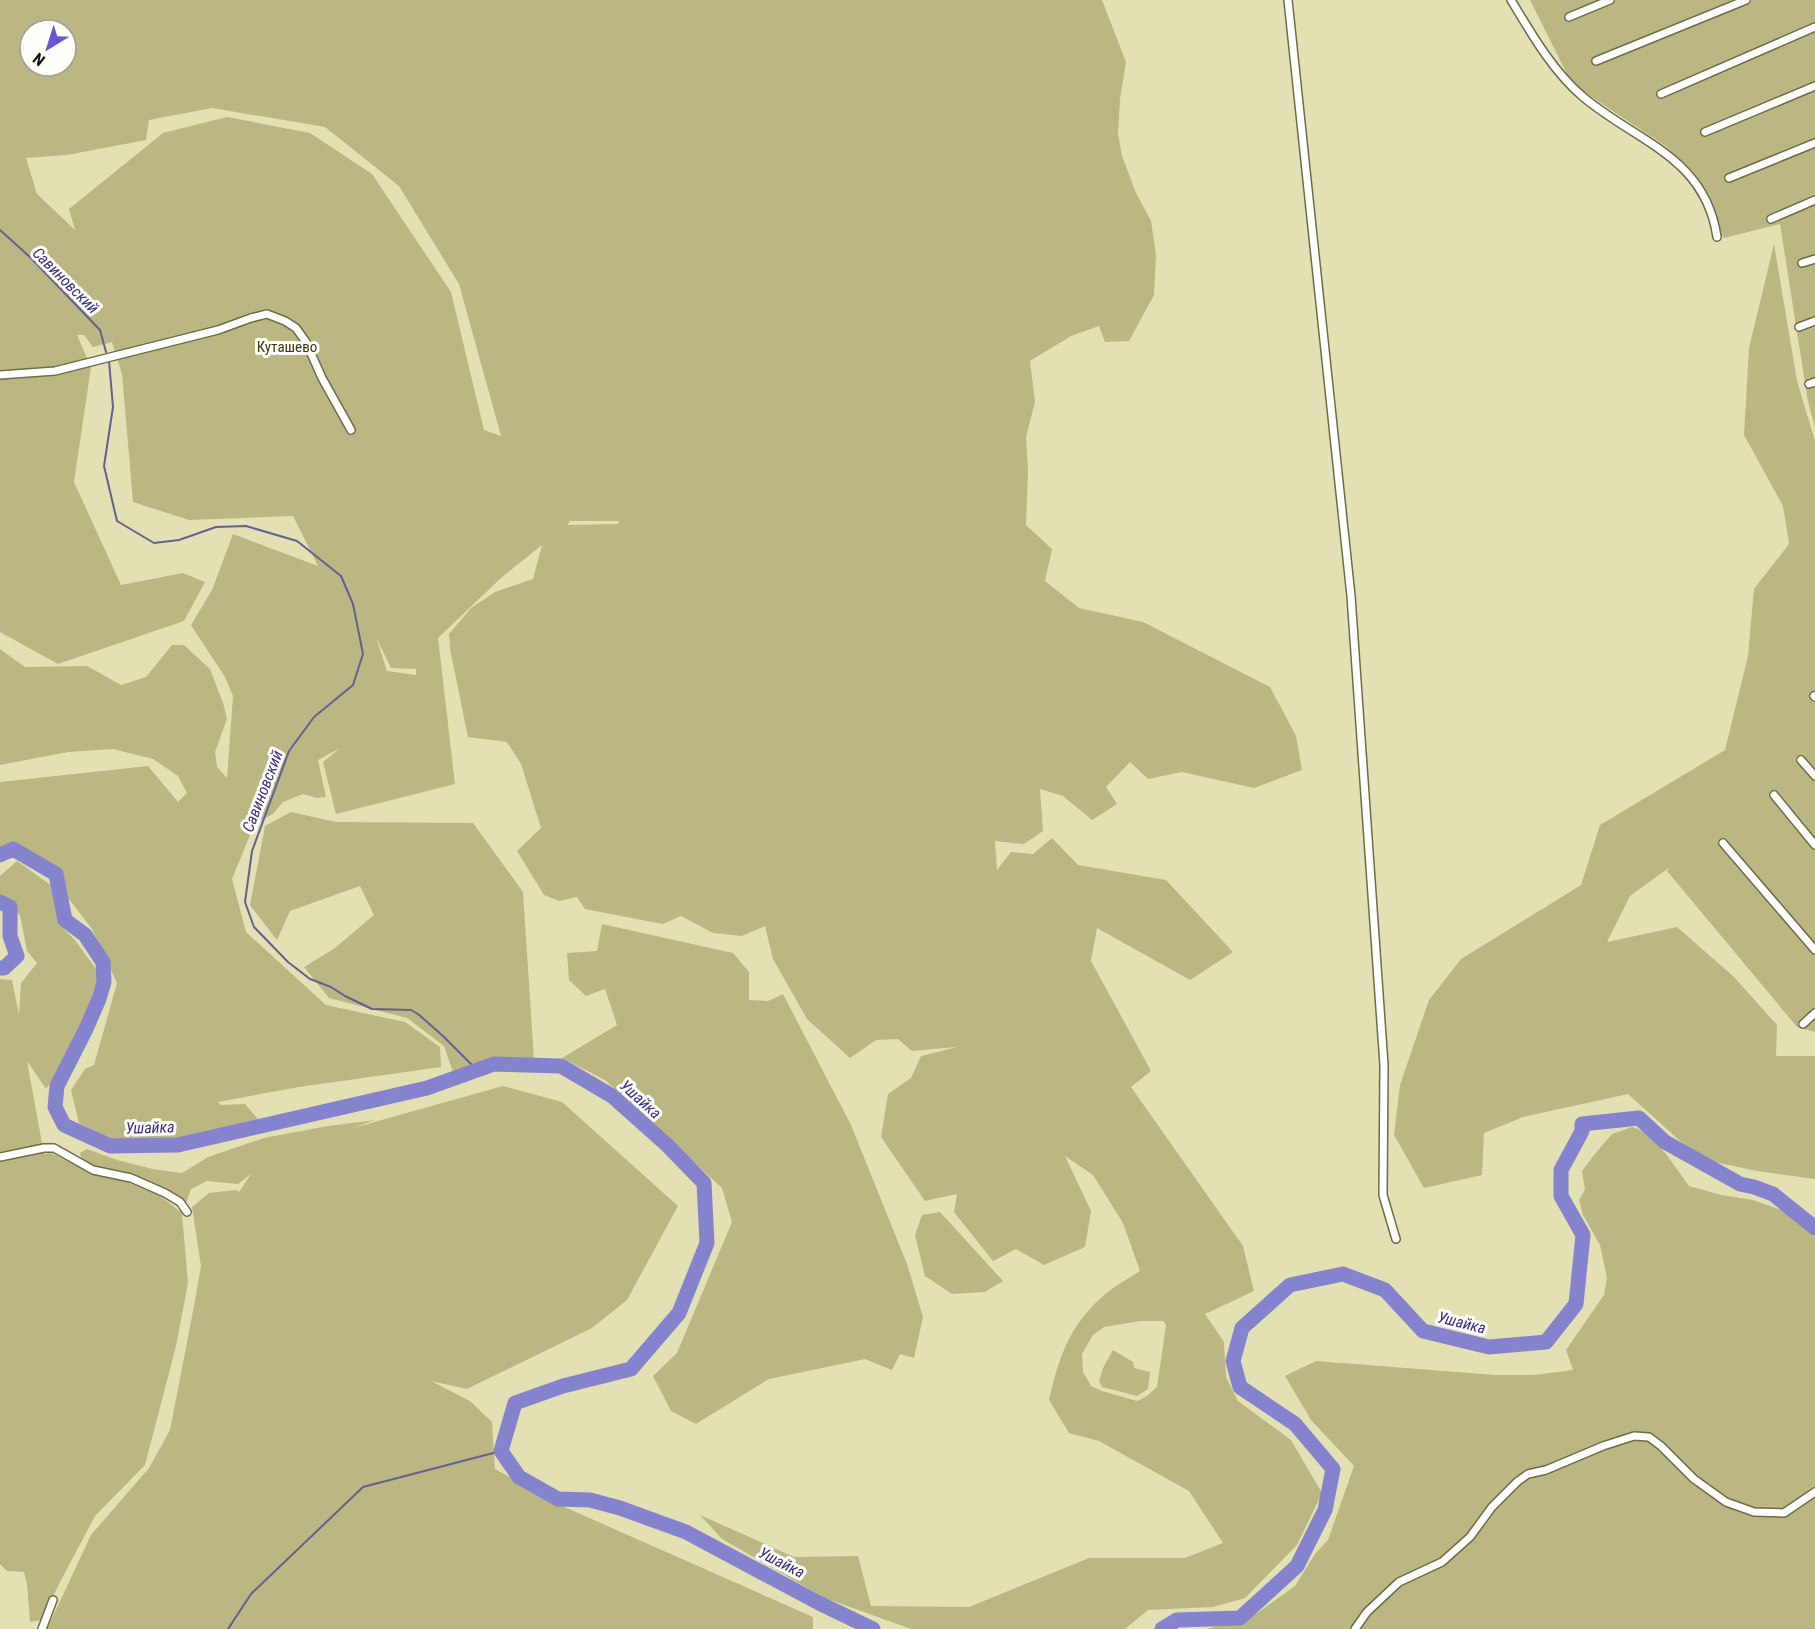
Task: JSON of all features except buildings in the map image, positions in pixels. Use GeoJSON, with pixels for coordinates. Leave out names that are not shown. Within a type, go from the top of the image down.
{"type":"FeatureCollection","features":[{"type":"Feature","properties":{"kind":"street"},"geometry":{"type":"LineString","coordinates":[[1288,0],[1351,596],[1383,1065],[1383,1195],[1396,1239]]}},
{"type":"Feature","properties":{"kind":"street"},"geometry":{"type":"LineString","coordinates":[[1511,0],[1562,76],[1581,96],[1665,152],[1688,174],[1705,196],[1714,220],[1717,237]]}},
{"type":"Feature","properties":{"kind":"street"},"geometry":{"type":"LineString","coordinates":[[1569,18],[1610,0]]}},
{"type":"Feature","properties":{"kind":"street"},"geometry":{"type":"LineString","coordinates":[[1596,61],[1746,0]]}},
{"type":"Feature","properties":{"kind":"street"},"geometry":{"type":"LineString","coordinates":[[1661,94],[1815,27]]}},
{"type":"Feature","properties":{"kind":"street"},"geometry":{"type":"LineString","coordinates":[[1705,132],[1815,86]]}},
{"type":"Feature","properties":{"kind":"street"},"geometry":{"type":"LineString","coordinates":[[1729,178],[1815,143]]}},
{"type":"Feature","properties":{"kind":"street"},"geometry":{"type":"LineString","coordinates":[[1771,219],[1815,200]]}},
{"type":"Feature","properties":{"kind":"street"},"geometry":{"type":"LineString","coordinates":[[1802,263],[1815,259]]}},
{"type":"Feature","properties":{"kind":"street"},"geometry":{"type":"LineString","coordinates":[[0,375],[55,371],[218,330],[267,314],[296,328],[306,342],[322,378],[351,430]]}},
{"type":"Feature","properties":{"kind":"street"},"geometry":{"type":"LineString","coordinates":[[1798,327],[1815,321]]}},
{"type":"Feature","properties":{"kind":"street"},"geometry":{"type":"LineString","coordinates":[[1801,760],[1815,776]]}},
{"type":"Feature","properties":{"kind":"street"},"geometry":{"type":"LineString","coordinates":[[1774,795],[1815,845]]}},
{"type":"Feature","properties":{"kind":"street"},"geometry":{"type":"LineString","coordinates":[[1723,843],[1815,950]]}},
{"type":"Feature","properties":{"kind":"street"},"geometry":{"type":"LineString","coordinates":[[1803,1024],[1815,1013]]}},
{"type":"Feature","properties":{"kind":"street"},"geometry":{"type":"LineString","coordinates":[[0,1157],[54,1148],[93,1170],[131,1178],[165,1193],[180,1202],[186,1212]]}},
{"type":"Feature","properties":{"kind":"street"},"geometry":{"type":"LineString","coordinates":[[1355,1629],[1367,1612],[1399,1582],[1442,1562],[1470,1537],[1492,1508],[1528,1474],[1546,1470],[1603,1446],[1634,1436],[1649,1437],[1694,1479],[1726,1502],[1754,1512],[1784,1513],[1815,1492]]}},
{"type":"Feature","properties":{"kind":"street"},"geometry":{"type":"LineString","coordinates":[[42,1629],[54,1600]]}},
{"type":"Feature","properties":{"kind":"green space","name":"Куташево"},"geometry":{"type":"Polygon","coordinates":[[[0,0],[1102,0],[1126,62],[1120,99],[1118,134],[1122,156],[1136,193],[1151,221],[1156,255],[1154,295],[1129,341],[1105,342],[1099,326],[1071,336],[1030,361],[1035,402],[1026,437],[1028,470],[1026,525],[1052,549],[1045,581],[1079,608],[1143,622],[1270,687],[1296,736],[1302,770],[1254,788],[1182,772],[1148,779],[1130,762],[1106,787],[1117,804],[1092,820],[1063,796],[1040,789],[1043,831],[1024,844],[995,841],[997,870],[1011,852],[1033,854],[1052,838],[1078,865],[1166,880],[1233,952],[1190,980],[1097,928],[1091,961],[1151,1071],[1131,1087],[1243,1246],[1254,1291],[1205,1314],[1224,1342],[1226,1377],[1238,1401],[1291,1440],[1322,1493],[1297,1545],[1245,1598],[1213,1607],[1148,1610],[1125,1629],[911,1629],[825,1598],[722,1539],[700,1515],[794,1557],[858,1556],[871,1606],[969,1607],[1089,1558],[1185,1558],[1223,1543],[1189,1491],[1099,1441],[1069,1433],[1049,1400],[1066,1344],[1081,1320],[1105,1294],[1140,1271],[1123,1223],[1093,1175],[1065,1156],[1091,1211],[1085,1247],[1044,1265],[1016,1249],[993,1261],[954,1212],[957,1194],[925,1201],[881,1137],[888,1094],[911,1078],[921,1056],[957,1047],[912,1051],[898,1039],[876,1040],[850,1058],[807,1019],[773,959],[765,926],[742,936],[713,933],[681,916],[663,924],[585,909],[577,897],[559,901],[544,895],[517,851],[541,828],[521,764],[507,742],[468,737],[449,634],[471,608],[495,592],[533,579],[542,545],[501,578],[438,638],[455,784],[336,814],[323,762],[340,748],[318,760],[326,797],[317,798],[303,794],[283,802],[273,814],[261,820],[257,818],[232,879],[246,932],[326,1005],[405,1022],[440,1047],[441,1067],[299,1087],[218,1102],[221,1105],[245,1104],[258,1119],[184,1139],[110,1140],[79,1123],[71,1090],[85,1069],[94,1065],[117,983],[92,929],[38,859],[0,855],[0,782],[148,766],[178,802],[187,793],[178,776],[153,759],[113,749],[68,752],[0,765],[0,649],[25,667],[87,666],[121,685],[146,677],[172,645],[184,645],[210,669],[223,703],[227,719],[215,752],[217,767],[227,778],[233,696],[225,677],[191,625],[212,590],[233,534],[318,566],[293,516],[189,520],[133,502],[122,374],[112,342],[93,347],[84,335],[77,335],[91,367],[74,482],[121,585],[183,573],[205,582],[184,621],[58,664],[0,632],[0,0]],[[212,108],[149,120],[146,140],[67,155],[26,158],[37,194],[75,230],[69,209],[163,133],[227,117],[310,133],[372,174],[451,292],[484,430],[501,436],[459,284],[399,186],[325,127],[212,108]],[[570,521],[567,525],[618,524],[619,522],[618,521],[570,521]],[[376,637],[387,671],[416,675],[416,669],[391,668],[376,637]],[[1140,1321],[1104,1327],[1093,1335],[1082,1354],[1083,1372],[1091,1386],[1137,1401],[1147,1396],[1157,1387],[1166,1325],[1163,1321],[1140,1321]]]}},
{"type":"Feature","properties":{"kind":"green space"},"geometry":{"type":"Polygon","coordinates":[[[1530,0],[1815,0],[1815,427],[1808,402],[1780,224],[1724,238],[1667,147],[1572,84],[1530,0]]]}},
{"type":"Feature","properties":{"kind":"green space"},"geometry":{"type":"Polygon","coordinates":[[[1774,244],[1797,381],[1815,441],[1815,1032],[1797,1027],[1667,871],[1670,867],[1630,896],[1607,942],[1677,927],[1734,977],[1777,1025],[1776,1056],[1815,1056],[1815,1179],[1757,1171],[1700,1159],[1628,1094],[1523,1117],[1484,1133],[1482,1175],[1424,1188],[1394,1135],[1400,1085],[1429,1000],[1461,959],[1581,885],[1600,825],[1725,750],[1748,656],[1754,589],[1789,544],[1783,506],[1744,435],[1749,348],[1774,244]]]}},
{"type":"Feature","properties":{"kind":"green space"},"geometry":{"type":"Polygon","coordinates":[[[291,812],[336,822],[473,823],[523,892],[534,1060],[493,1057],[453,1072],[444,1046],[407,1018],[329,998],[304,967],[335,948],[374,915],[360,886],[290,911],[277,940],[250,905],[265,826],[291,812]]]}},
{"type":"Feature","properties":{"kind":"green space"},"geometry":{"type":"Polygon","coordinates":[[[17,861],[52,886],[60,925],[75,940],[99,973],[78,1034],[64,1062],[46,1089],[27,1061],[44,1154],[51,1153],[78,1167],[106,1174],[159,1195],[182,1213],[188,1283],[176,1346],[145,1465],[95,1516],[42,1620],[30,1622],[24,1572],[7,1571],[0,1564],[0,979],[12,980],[19,1015],[21,983],[37,963],[27,951],[20,915],[0,898],[0,876],[17,861]]]}},
{"type":"Feature","properties":{"kind":"green space"},"geometry":{"type":"Polygon","coordinates":[[[602,924],[733,953],[749,972],[749,1000],[768,1001],[783,994],[851,1125],[907,1264],[923,1317],[914,1358],[900,1354],[892,1370],[865,1359],[769,1379],[696,1424],[671,1411],[653,1376],[677,1353],[732,1222],[722,1188],[605,1080],[562,1058],[617,1025],[605,989],[586,996],[569,980],[567,953],[597,951],[602,924]]]}},
{"type":"Feature","properties":{"kind":"green space"},"geometry":{"type":"Polygon","coordinates":[[[503,1086],[562,1102],[678,1206],[627,1300],[592,1328],[467,1389],[431,1381],[470,1401],[492,1422],[495,1469],[560,1505],[813,1617],[813,1629],[47,1629],[91,1535],[149,1468],[170,1430],[201,1266],[192,1207],[209,1193],[236,1190],[239,1192],[251,1174],[238,1184],[207,1181],[191,1189],[186,1203],[173,1192],[123,1171],[97,1167],[82,1160],[80,1153],[87,1149],[117,1160],[182,1173],[208,1157],[264,1138],[375,1120],[353,1128],[503,1086]]]}},
{"type":"Feature","properties":{"kind":"green space"},"geometry":{"type":"Polygon","coordinates":[[[1632,1127],[1648,1133],[1689,1186],[1721,1195],[1753,1200],[1787,1212],[1815,1237],[1815,1629],[1207,1629],[1234,1625],[1256,1614],[1295,1586],[1315,1554],[1328,1540],[1354,1466],[1311,1420],[1285,1376],[1316,1361],[1495,1375],[1534,1375],[1573,1370],[1566,1350],[1604,1295],[1607,1278],[1600,1245],[1583,1215],[1579,1200],[1585,1190],[1582,1171],[1612,1134],[1632,1127]]]}},
{"type":"Feature","properties":{"kind":"green space"},"geometry":{"type":"Polygon","coordinates":[[[940,1212],[1003,1281],[985,1292],[952,1294],[925,1276],[915,1235],[922,1215],[940,1212]]]}},
{"type":"Feature","properties":{"kind":"green space"},"geometry":{"type":"Polygon","coordinates":[[[1113,1350],[1133,1362],[1134,1368],[1150,1372],[1148,1389],[1137,1396],[1102,1387],[1099,1381],[1113,1350]]]}},
{"type":"Feature","properties":{"kind":"waterway","name":"Савиновский"},"geometry":{"type":"LineString","coordinates":[[0,230],[31,258],[100,330],[106,352]]}},
{"type":"Feature","properties":{"kind":"waterway","name":"Савиновский"},"geometry":{"type":"LineString","coordinates":[[109,361],[113,407],[104,466],[117,521],[154,543],[179,540],[216,527],[246,526],[297,541],[341,576],[353,604],[363,654],[353,685],[314,717],[289,751],[252,851],[245,902],[254,927],[288,962],[310,979],[331,987],[372,1009],[411,1010],[418,1014],[477,1070]]}},
{"type":"Feature","properties":{"kind":"waterway","name":"Ушайка"},"geometry":{"type":"LineString","coordinates":[[0,855],[13,849],[56,874],[65,920],[85,935],[103,962],[104,982],[99,999],[57,1086],[55,1107],[64,1125],[110,1146],[178,1145],[427,1088],[494,1064],[561,1066],[612,1096],[667,1145],[704,1183],[707,1243],[679,1313],[631,1369],[563,1386],[515,1403],[501,1451],[519,1477],[558,1499],[590,1500],[620,1508],[686,1532],[873,1629]]}},
{"type":"Feature","properties":{"kind":"waterway","name":"Ушайка"},"geometry":{"type":"LineString","coordinates":[[0,902],[10,907],[10,936],[17,956],[4,968],[0,968]]}},
{"type":"Feature","properties":{"kind":"waterway","name":"Ушайка"},"geometry":{"type":"LineString","coordinates":[[1162,1629],[1177,1620],[1240,1618],[1297,1566],[1325,1510],[1333,1469],[1295,1424],[1240,1387],[1233,1361],[1242,1328],[1290,1285],[1343,1274],[1385,1290],[1423,1331],[1489,1347],[1546,1342],[1576,1304],[1583,1235],[1561,1196],[1561,1170],[1582,1131],[1582,1124],[1639,1118],[1665,1142],[1740,1184],[1773,1194],[1815,1228]]}},
{"type":"Feature","properties":{"kind":"waterway"},"geometry":{"type":"LineString","coordinates":[[228,1629],[251,1594],[363,1487],[501,1451]]}}]}
